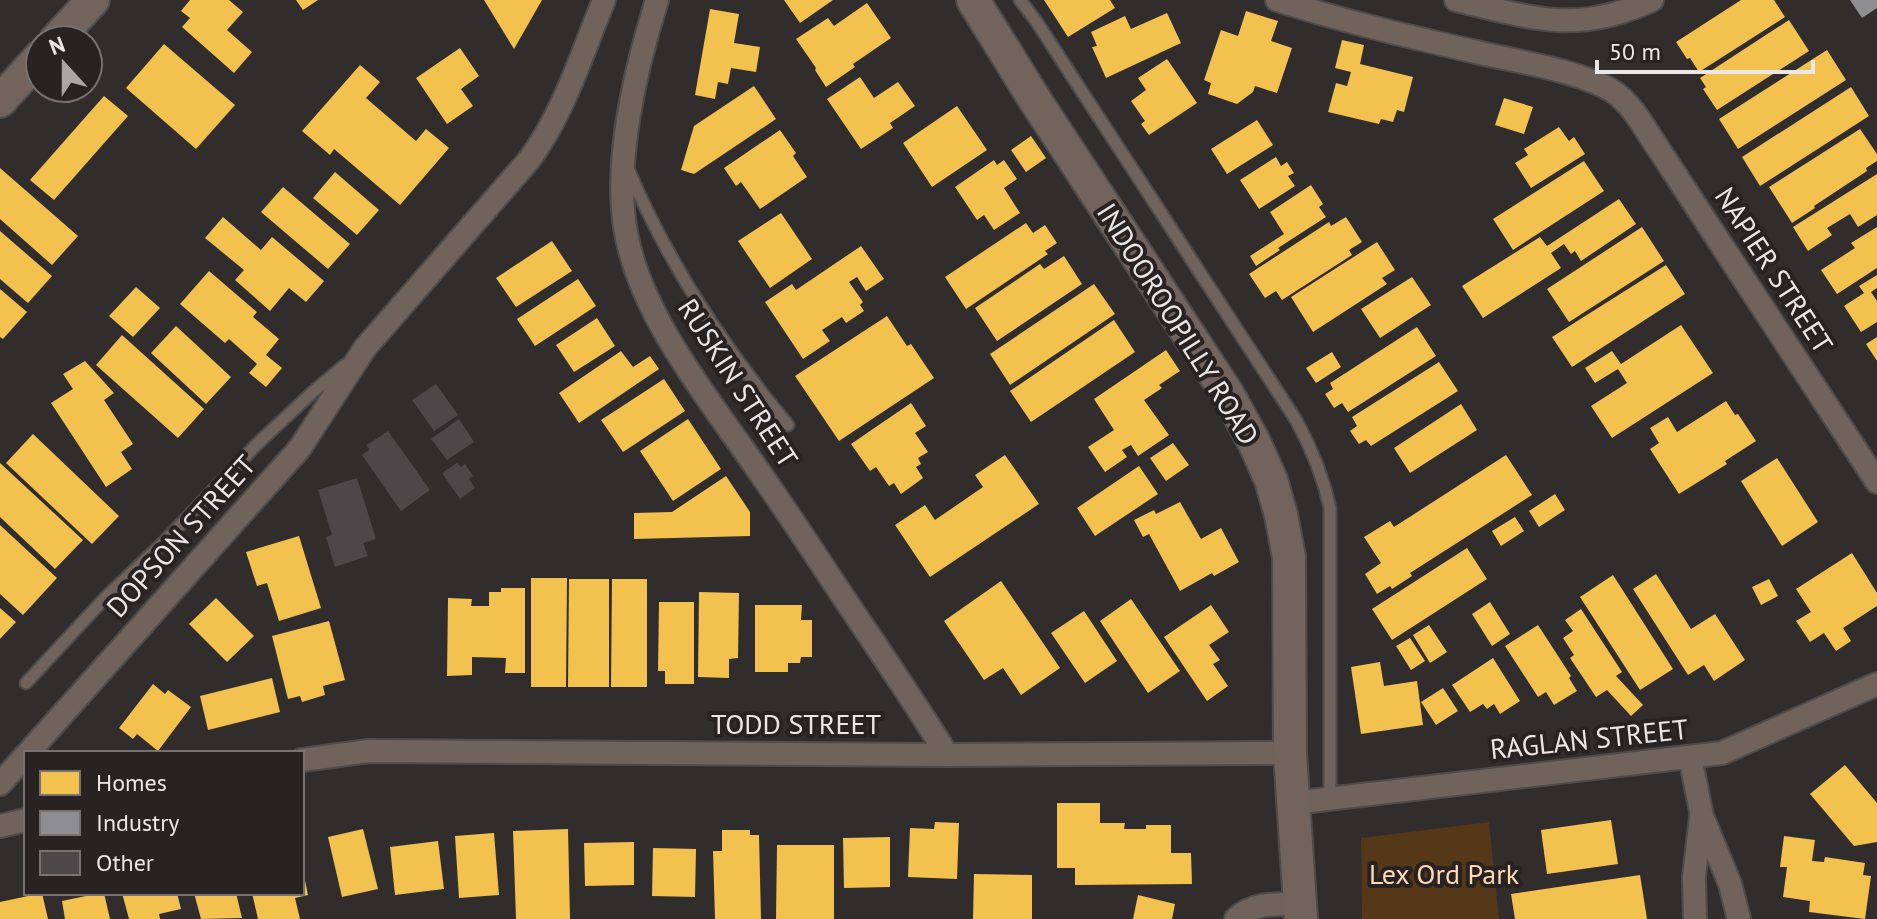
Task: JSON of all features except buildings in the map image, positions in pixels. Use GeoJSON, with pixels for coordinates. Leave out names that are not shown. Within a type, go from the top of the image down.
{"type":"FeatureCollection","features":[{"type":"Feature","properties":{"kind":"main road"},"geometry":{"type":"LineString","coordinates":[[71,24],[93,0]]}},
{"type":"Feature","properties":{"kind":"main road","name":"INDOOROOPILLY ROAD"},"geometry":{"type":"LineString","coordinates":[[973,0],[1227,393],[1271,480],[1289,557],[1290,753],[1301,912]]}},
{"type":"Feature","properties":{"kind":"main road"},"geometry":{"type":"LineString","coordinates":[[0,101],[24,75]]}},
{"type":"Feature","properties":{"kind":"street","name":"DOPSON STREET"},"geometry":{"type":"LineString","coordinates":[[30,751],[300,448],[365,348],[472,228],[540,145],[562,102],[604,0]]}},
{"type":"Feature","properties":{"kind":"street","name":"RUSKIN STREET"},"geometry":{"type":"LineString","coordinates":[[657,0],[637,79],[624,159],[627,238],[644,290],[665,331],[947,755]]}},
{"type":"Feature","properties":{"kind":"street","name":"NAPIER STREET"},"geometry":{"type":"LineString","coordinates":[[1277,0],[1396,33],[1563,73],[1616,93],[1636,114],[1877,482]]}},
{"type":"Feature","properties":{"kind":"street"},"geometry":{"type":"LineString","coordinates":[[1456,0],[1556,21],[1608,16],[1652,0]]}},
{"type":"Feature","properties":{"kind":"street","name":"RAGLAN STREET"},"geometry":{"type":"LineString","coordinates":[[1293,803],[1731,750],[1877,684]]}},
{"type":"Feature","properties":{"kind":"street","name":"TODD STREET"},"geometry":{"type":"LineString","coordinates":[[304,760],[369,751],[947,755],[1290,753]]}},
{"type":"Feature","properties":{"kind":"street","name":"DOPSON STREET"},"geometry":{"type":"LineString","coordinates":[[0,784],[24,757]]}},
{"type":"Feature","properties":{"kind":"street"},"geometry":{"type":"LineString","coordinates":[[1690,757],[1702,816],[1730,884],[1739,919]]}},
{"type":"Feature","properties":{"kind":"street"},"geometry":{"type":"LineString","coordinates":[[1695,919],[1694,877],[1702,816]]}},
{"type":"Feature","properties":{"kind":"street"},"geometry":{"type":"LineString","coordinates":[[0,826],[24,820]]}},
{"type":"Feature","properties":{"kind":"street"},"geometry":{"type":"LineString","coordinates":[[1236,919],[1242,912],[1259,906],[1301,912]]}},
{"type":"Feature","properties":{"kind":"lane","name":"INDOOROOPILLY ROAD"},"geometry":{"type":"LineString","coordinates":[[1020,0],[1288,406],[1325,482],[1330,508],[1330,798]]}},
{"type":"Feature","properties":{"kind":"lane"},"geometry":{"type":"LineString","coordinates":[[624,159],[658,231],[703,310],[753,382],[788,425]]}},
{"type":"Feature","properties":{"kind":"lane","name":"DOPSON STREET"},"geometry":{"type":"LineString","coordinates":[[26,683],[257,444],[365,348]]}},
{"type":"Feature","properties":{"kind":"green space","name":"Lex Ord Park"},"geometry":{"type":"Polygon","coordinates":[[[1489,822],[1499,919],[1362,919],[1361,838],[1489,822]]]}}]}
